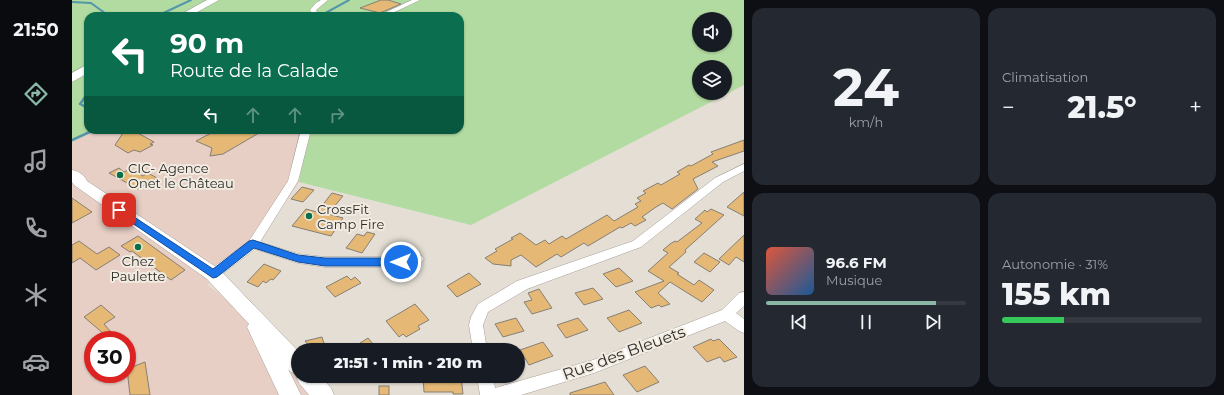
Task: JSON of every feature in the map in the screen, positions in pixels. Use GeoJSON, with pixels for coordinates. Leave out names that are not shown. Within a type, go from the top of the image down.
{"type":"FeatureCollection","features":[{"type":"Feature","properties":{"kind":"main road"},"geometry":{"type":"LineString","coordinates":[[191,12],[214,0]]}},
{"type":"Feature","properties":{"kind":"main road"},"geometry":{"type":"LineString","coordinates":[[72,73],[84,66]]}},
{"type":"Feature","properties":{"kind":"main road"},"geometry":{"type":"LineString","coordinates":[[72,78],[84,70]]}},
{"type":"Feature","properties":{"kind":"main road"},"geometry":{"type":"LineString","coordinates":[[74,180],[213,274],[291,357]]}},
{"type":"Feature","properties":{"kind":"main road"},"geometry":{"type":"LineString","coordinates":[[248,310],[287,389]]}},
{"type":"Feature","properties":{"kind":"main road"},"geometry":{"type":"LineString","coordinates":[[313,383],[323,395]]}},
{"type":"Feature","properties":{"kind":"street"},"geometry":{"type":"LineString","coordinates":[[314,12],[313,10],[318,4],[325,0]]}},
{"type":"Feature","properties":{"kind":"street"},"geometry":{"type":"LineString","coordinates":[[390,12],[417,0]]}},
{"type":"Feature","properties":{"kind":"street"},"geometry":{"type":"LineString","coordinates":[[213,274],[253,244],[292,181],[305,134]]}},
{"type":"Feature","properties":{"kind":"street"},"geometry":{"type":"LineString","coordinates":[[479,343],[476,325],[483,308],[522,285],[637,244],[719,180],[744,167]]}},
{"type":"Feature","properties":{"kind":"street"},"geometry":{"type":"LineString","coordinates":[[253,244],[298,258],[325,262],[401,262],[418,258]]}},
{"type":"Feature","properties":{"kind":"street","name":"Rue des Bleuets"},"geometry":{"type":"LineString","coordinates":[[497,395],[594,366],[727,314],[744,297]]}},
{"type":"Feature","properties":{"kind":"street"},"geometry":{"type":"LineString","coordinates":[[727,314],[744,327]]}},
{"type":"Feature","properties":{"kind":"street"},"geometry":{"type":"LineString","coordinates":[[486,383],[488,395]]}},
{"type":"Feature","properties":{"kind":"shaded area"},"geometry":{"type":"Polygon","coordinates":[[[87,134],[308,134],[299,182],[264,233],[207,285],[285,338],[291,356],[291,383],[311,383],[332,395],[72,395],[72,142],[87,134]]]}},
{"type":"Feature","properties":{"kind":"green space"},"geometry":{"type":"Polygon","coordinates":[[[72,0],[744,0],[744,85],[732,91],[732,60],[692,60],[692,100],[715,100],[471,225],[299,182],[308,134],[464,134],[464,12],[84,12],[84,134],[87,134],[72,142],[72,0]]]}},
{"type":"Feature","properties":{"kind":"building"},"geometry":{"type":"Polygon","coordinates":[[[381,0],[388,0],[401,4],[382,12],[360,8],[381,0]]]}},
{"type":"Feature","properties":{"kind":"building"},"geometry":{"type":"Polygon","coordinates":[[[122,134],[140,134],[154,142],[150,144],[153,145],[140,152],[134,150],[128,153],[115,145],[122,134]]]}},
{"type":"Feature","properties":{"kind":"building"},"geometry":{"type":"Polygon","coordinates":[[[209,134],[257,134],[223,154],[210,156],[212,148],[196,141],[209,134]]]}},
{"type":"Feature","properties":{"kind":"building"},"geometry":{"type":"Polygon","coordinates":[[[744,140],[744,151],[712,162],[718,166],[693,179],[698,189],[672,209],[663,203],[656,207],[642,217],[646,220],[635,226],[631,223],[622,228],[620,227],[588,246],[584,243],[561,257],[557,254],[536,267],[521,255],[511,260],[511,266],[493,264],[485,258],[497,251],[495,249],[513,239],[511,238],[520,233],[536,245],[545,240],[549,244],[562,236],[566,239],[607,215],[614,221],[638,207],[635,204],[641,201],[637,198],[646,193],[643,191],[658,183],[661,185],[680,174],[677,172],[713,154],[711,152],[744,140]]]}},
{"type":"Feature","properties":{"kind":"building"},"geometry":{"type":"Polygon","coordinates":[[[119,168],[124,172],[130,169],[143,176],[148,173],[157,178],[138,189],[109,173],[119,168]]]}},
{"type":"Feature","properties":{"kind":"building"},"geometry":{"type":"Polygon","coordinates":[[[302,187],[314,190],[303,202],[291,199],[302,187]]]}},
{"type":"Feature","properties":{"kind":"building"},"geometry":{"type":"Polygon","coordinates":[[[744,192],[744,216],[727,207],[744,192]]]}},
{"type":"Feature","properties":{"kind":"building"},"geometry":{"type":"Polygon","coordinates":[[[332,193],[343,196],[328,214],[343,218],[331,236],[292,226],[306,209],[317,212],[332,193]]]}},
{"type":"Feature","properties":{"kind":"building"},"geometry":{"type":"Polygon","coordinates":[[[72,198],[92,212],[72,223],[72,198]]]}},
{"type":"Feature","properties":{"kind":"building"},"geometry":{"type":"Polygon","coordinates":[[[711,209],[724,215],[685,250],[686,252],[669,267],[694,285],[699,280],[714,290],[702,302],[670,282],[658,293],[670,304],[661,307],[659,305],[651,308],[635,292],[664,281],[648,271],[668,253],[663,250],[675,241],[677,242],[702,223],[695,219],[705,210],[707,212],[711,209]]]}},
{"type":"Feature","properties":{"kind":"building"},"geometry":{"type":"Polygon","coordinates":[[[367,232],[375,234],[362,253],[346,248],[357,234],[364,236],[367,232]]]}},
{"type":"Feature","properties":{"kind":"building"},"geometry":{"type":"Polygon","coordinates":[[[744,235],[744,262],[736,257],[729,265],[719,259],[744,235]]]}},
{"type":"Feature","properties":{"kind":"building"},"geometry":{"type":"Polygon","coordinates":[[[138,236],[185,270],[171,280],[132,251],[130,252],[121,246],[138,236]]]}},
{"type":"Feature","properties":{"kind":"building"},"geometry":{"type":"Polygon","coordinates":[[[79,241],[97,254],[109,247],[120,255],[96,270],[80,258],[72,263],[72,245],[79,241]]]}},
{"type":"Feature","properties":{"kind":"building"},"geometry":{"type":"Polygon","coordinates":[[[704,253],[720,262],[710,272],[694,262],[704,253]]]}},
{"type":"Feature","properties":{"kind":"building"},"geometry":{"type":"Polygon","coordinates":[[[264,264],[281,271],[273,280],[271,279],[266,283],[263,281],[258,287],[247,282],[264,264]]]}},
{"type":"Feature","properties":{"kind":"building"},"geometry":{"type":"Polygon","coordinates":[[[619,268],[633,281],[616,287],[603,274],[619,268]]]}},
{"type":"Feature","properties":{"kind":"building"},"geometry":{"type":"Polygon","coordinates":[[[469,273],[481,284],[457,297],[447,286],[469,273]]]}},
{"type":"Feature","properties":{"kind":"building"},"geometry":{"type":"Polygon","coordinates":[[[347,276],[351,280],[355,277],[361,283],[335,297],[326,287],[347,276]]]}},
{"type":"Feature","properties":{"kind":"building"},"geometry":{"type":"Polygon","coordinates":[[[593,288],[603,299],[584,305],[575,293],[593,288]]]}},
{"type":"Feature","properties":{"kind":"building"},"geometry":{"type":"Polygon","coordinates":[[[539,289],[552,308],[532,314],[524,302],[532,300],[528,293],[539,289]]]}},
{"type":"Feature","properties":{"kind":"building"},"geometry":{"type":"Polygon","coordinates":[[[415,304],[429,320],[418,326],[420,329],[406,337],[403,334],[399,337],[386,321],[415,304]]]}},
{"type":"Feature","properties":{"kind":"building"},"geometry":{"type":"Polygon","coordinates":[[[101,305],[115,317],[104,324],[110,331],[100,331],[84,317],[101,305]]]}},
{"type":"Feature","properties":{"kind":"building"},"geometry":{"type":"Polygon","coordinates":[[[629,310],[642,323],[619,332],[607,318],[629,310]]]}},
{"type":"Feature","properties":{"kind":"building"},"geometry":{"type":"Polygon","coordinates":[[[516,318],[524,331],[503,337],[495,324],[516,318]]]}},
{"type":"Feature","properties":{"kind":"building"},"geometry":{"type":"Polygon","coordinates":[[[578,318],[588,330],[566,338],[557,325],[578,318]]]}},
{"type":"Feature","properties":{"kind":"building"},"geometry":{"type":"Polygon","coordinates":[[[322,337],[324,343],[307,343],[305,341],[322,337]]]}},
{"type":"Feature","properties":{"kind":"building"},"geometry":{"type":"Polygon","coordinates":[[[368,338],[372,343],[360,343],[368,338]]]}},
{"type":"Feature","properties":{"kind":"building"},"geometry":{"type":"Polygon","coordinates":[[[711,339],[713,341],[719,339],[737,357],[724,362],[720,357],[707,362],[693,347],[711,339]]]}},
{"type":"Feature","properties":{"kind":"building"},"geometry":{"type":"Polygon","coordinates":[[[543,342],[553,356],[529,365],[525,358],[525,348],[543,342]]]}},
{"type":"Feature","properties":{"kind":"building"},"geometry":{"type":"Polygon","coordinates":[[[145,362],[150,395],[130,395],[129,383],[136,383],[136,366],[145,362]]]}},
{"type":"Feature","properties":{"kind":"building"},"geometry":{"type":"Polygon","coordinates":[[[645,366],[659,382],[637,392],[623,375],[645,366]]]}},
{"type":"Feature","properties":{"kind":"building"},"geometry":{"type":"Polygon","coordinates":[[[605,382],[614,395],[570,395],[570,393],[605,382]]]}},
{"type":"Feature","properties":{"kind":"building"},"geometry":{"type":"Polygon","coordinates":[[[423,383],[462,383],[463,394],[453,394],[453,392],[424,392],[423,383]]]}},
{"type":"Feature","properties":{"kind":"building"},"geometry":{"type":"Polygon","coordinates":[[[379,386],[389,386],[389,395],[379,395],[379,386]]]}},
{"type":"Feature","properties":{"kind":"waterway"},"geometry":{"type":"LineString","coordinates":[[166,12],[191,0]]}},
{"type":"Feature","properties":{"kind":"waterway"},"geometry":{"type":"LineString","coordinates":[[327,12],[349,0]]}},
{"type":"Feature","properties":{"kind":"waterway"},"geometry":{"type":"LineString","coordinates":[[72,2],[91,3],[103,12]]}},
{"type":"Feature","properties":{"kind":"waterway"},"geometry":{"type":"LineString","coordinates":[[84,98],[80,104],[84,106]]}},
{"type":"Feature","properties":{"kind":"waterway"},"geometry":{"type":"LineString","coordinates":[[72,140],[85,134]]}},
{"type":"Feature","properties":{"kind":"place","name":"CIC- Agence Onet le Château"},"geometry":{"type":"Point","coordinates":[120,175]}},
{"type":"Feature","properties":{"kind":"place","name":"CrossFit Camp Fire"},"geometry":{"type":"Point","coordinates":[309,216]}},
{"type":"Feature","properties":{"kind":"place","name":"Chez Paulette"},"geometry":{"type":"Point","coordinates":[138,247]}},
{"type":"Feature","properties":{"kind":"route"},"geometry":{"type":"LineString","coordinates":[[119,210],[213,274],[253,244],[298,258],[325,262],[401,262]]}}]}
